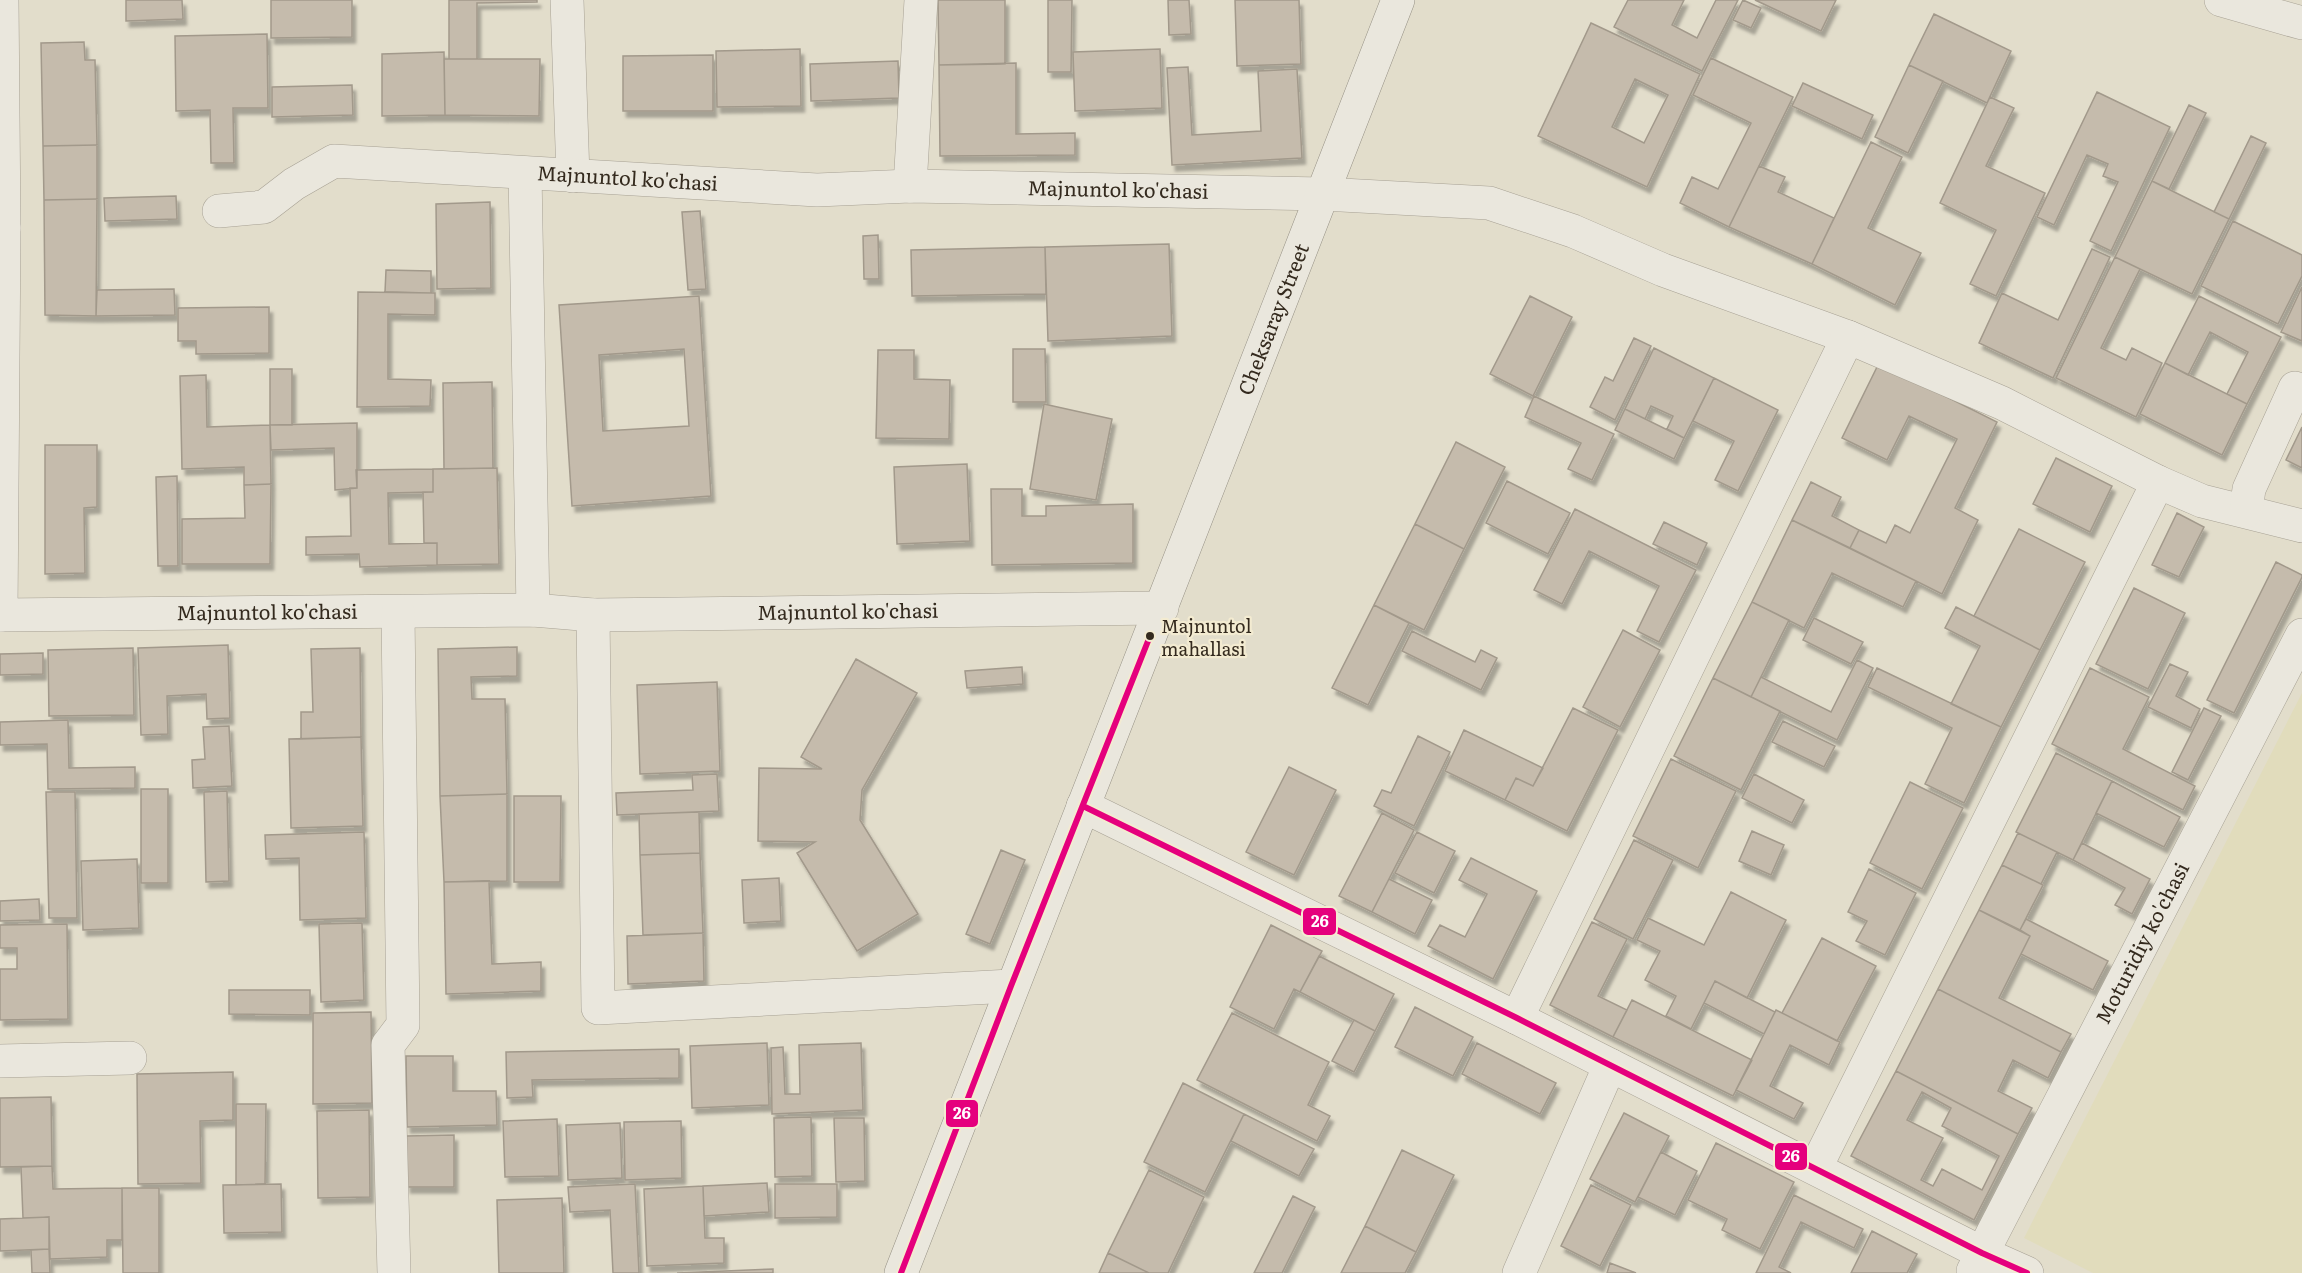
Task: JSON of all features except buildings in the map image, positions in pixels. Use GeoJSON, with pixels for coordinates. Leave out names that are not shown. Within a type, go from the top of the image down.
{"type":"FeatureCollection","features":[{"type":"Feature","properties":{"kind":"street","name":"Majnuntol ko'chasi"},"geometry":{"type":"LineString","coordinates":[[2,0],[0,615],[533,610],[593,615],[1162,608]]}},
{"type":"Feature","properties":{"kind":"street"},"geometry":{"type":"LineString","coordinates":[[567,0],[573,176]]}},
{"type":"Feature","properties":{"kind":"street"},"geometry":{"type":"LineString","coordinates":[[910,186],[921,0]]}},
{"type":"Feature","properties":{"kind":"street","name":"Cheksaray Street"},"geometry":{"type":"LineString","coordinates":[[901,1273],[1011,986],[1162,608],[1398,0]]}},
{"type":"Feature","properties":{"kind":"street"},"geometry":{"type":"LineString","coordinates":[[2221,0],[2302,23]]}},
{"type":"Feature","properties":{"kind":"street","name":"Majnuntol ko'chasi"},"geometry":{"type":"LineString","coordinates":[[219,211],[264,207],[294,184],[334,161],[817,190],[910,186],[1323,194],[1489,203],[1573,231],[1663,270],[1848,337],[2002,403],[2158,482],[2202,501],[2302,526]]}},
{"type":"Feature","properties":{"kind":"street","name":"Majnuntol ko'chasi"},"geometry":{"type":"LineString","coordinates":[[525,172],[533,610]]}},
{"type":"Feature","properties":{"kind":"street"},"geometry":{"type":"LineString","coordinates":[[1517,1018],[1848,337]]}},
{"type":"Feature","properties":{"kind":"street"},"geometry":{"type":"LineString","coordinates":[[2246,511],[2249,489],[2295,388]]}},
{"type":"Feature","properties":{"kind":"street"},"geometry":{"type":"LineString","coordinates":[[1816,1167],[2158,482]]}},
{"type":"Feature","properties":{"kind":"street"},"geometry":{"type":"LineString","coordinates":[[394,1273],[388,1045],[403,1025],[398,613]]}},
{"type":"Feature","properties":{"kind":"street"},"geometry":{"type":"LineString","coordinates":[[593,615],[598,1008],[1011,986]]}},
{"type":"Feature","properties":{"kind":"street","name":"Moturidiy ko'chasi"},"geometry":{"type":"LineString","coordinates":[[1977,1263],[2302,635]]}},
{"type":"Feature","properties":{"kind":"street"},"geometry":{"type":"LineString","coordinates":[[1083,806],[1816,1167],[1977,1263],[2027,1273]]}},
{"type":"Feature","properties":{"kind":"street"},"geometry":{"type":"LineString","coordinates":[[0,1061],[130,1058]]}},
{"type":"Feature","properties":{"kind":"street"},"geometry":{"type":"LineString","coordinates":[[1519,1273],[1610,1065]]}},
{"type":"Feature","properties":{"kind":"shaded area"},"geometry":{"type":"Polygon","coordinates":[[[2302,693],[2302,1273],[2093,1273],[2024,1238],[2302,693]]]}},
{"type":"Feature","properties":{"kind":"transit line","name":"26"},"geometry":{"type":"LineString","coordinates":[[901,1273],[1011,986],[1150,636]]}},
{"type":"Feature","properties":{"kind":"transit line","name":"26"},"geometry":{"type":"LineString","coordinates":[[1083,806],[1517,1018],[1982,1253],[2027,1273]]}},
{"type":"Feature","properties":{"kind":"place","name":"Majnuntol mahallasi"},"geometry":{"type":"Point","coordinates":[1150,636]}}]}
